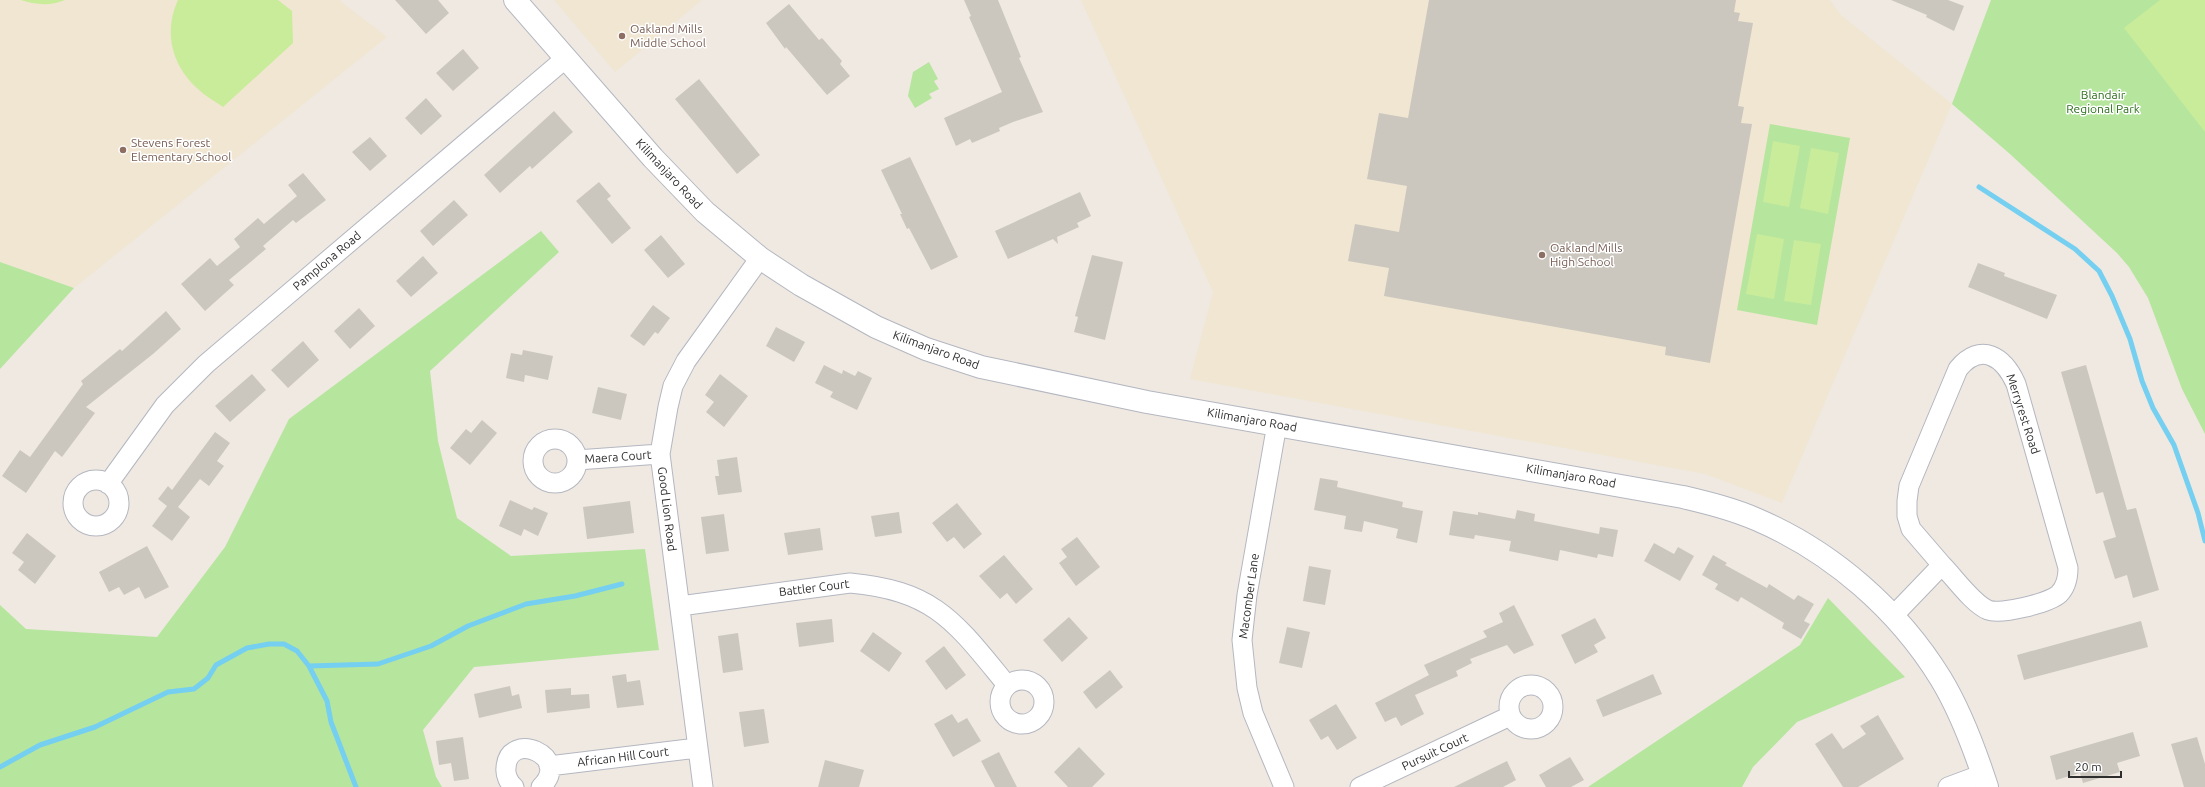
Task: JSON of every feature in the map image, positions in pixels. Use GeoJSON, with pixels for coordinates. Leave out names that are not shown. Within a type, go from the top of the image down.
{"type":"FeatureCollection","features":[{"type":"Feature","properties":{"kind":"street","name":"Kilimanjaro Road"},"geometry":{"type":"LineString","coordinates":[[515,0],[653,158],[705,212],[760,258],[838,307],[876,327],[926,349],[982,367],[1147,402],[1682,497],[1725,507],[1758,520],[1823,556],[1854,579],[1893,616],[1941,679],[1963,722],[1985,781]]}},
{"type":"Feature","properties":{"kind":"street","name":"Pamplona Road"},"geometry":{"type":"LineString","coordinates":[[108,484],[156,417],[186,382],[566,58]]}},
{"type":"Feature","properties":{"kind":"street","name":"Good Lion Road"},"geometry":{"type":"LineString","coordinates":[[703,787],[660,454],[668,407],[674,386],[683,367],[760,258]]}},
{"type":"Feature","properties":{"kind":"street","name":"Merryrest Road"},"geometry":{"type":"LineString","coordinates":[[1977,354],[1989,355],[2002,362],[2010,370],[2016,384],[2068,568],[2068,578],[2059,593],[2051,598],[1998,612],[1988,610],[1980,604],[1942,565],[1911,530],[1907,516],[1909,486],[1958,369],[1966,359],[1977,354]]}},
{"type":"Feature","properties":{"kind":"street","name":"Macomber Lane"},"geometry":{"type":"LineString","coordinates":[[1277,424],[1247,595],[1242,640],[1247,688],[1254,713],[1284,787]]}},
{"type":"Feature","properties":{"kind":"street","name":"Maera Court"},"geometry":{"type":"LineString","coordinates":[[577,460],[660,454]]}},
{"type":"Feature","properties":{"kind":"street"},"geometry":{"type":"LineString","coordinates":[[1893,616],[1942,565]]}},
{"type":"Feature","properties":{"kind":"street","name":"Battler Court"},"geometry":{"type":"LineString","coordinates":[[680,606],[850,583],[876,585],[899,591],[921,600],[941,612],[961,630],[1007,685]]}},
{"type":"Feature","properties":{"kind":"street","name":"Pursuit Court"},"geometry":{"type":"LineString","coordinates":[[1360,787],[1510,716]]}},
{"type":"Feature","properties":{"kind":"street"},"geometry":{"type":"LineString","coordinates":[[514,787],[506,776],[506,768],[510,756],[516,751],[525,748],[532,748],[542,753],[549,766],[548,777],[541,787]]}},
{"type":"Feature","properties":{"kind":"street","name":"African Hill Court"},"geometry":{"type":"LineString","coordinates":[[549,766],[697,748]]}},
{"type":"Feature","properties":{"kind":"street"},"geometry":{"type":"LineString","coordinates":[[1948,787],[1985,781]]}},
{"type":"Feature","properties":{"kind":"shaded area","name":"Stevens Forest Elementary School"},"geometry":{"type":"Polygon","coordinates":[[[0,0],[339,0],[387,37],[74,288],[0,262],[0,0]]]}},
{"type":"Feature","properties":{"kind":"shaded area","name":"Oakland Mills Middle School"},"geometry":{"type":"Polygon","coordinates":[[[554,0],[702,0],[615,72],[554,0]]]}},
{"type":"Feature","properties":{"kind":"shaded area","name":"Oakland Mills High School"},"geometry":{"type":"Polygon","coordinates":[[[1081,0],[1830,0],[1841,15],[1952,104],[1782,503],[1705,474],[1190,379],[1213,292],[1081,0]]]}},
{"type":"Feature","properties":{"kind":"green space"},"geometry":{"type":"Polygon","coordinates":[[[21,0],[65,0],[43,4],[21,0]]]}},
{"type":"Feature","properties":{"kind":"green space"},"geometry":{"type":"Polygon","coordinates":[[[178,0],[278,0],[292,11],[293,43],[223,107],[204,94],[189,80],[176,59],[171,36],[171,24],[173,12],[178,0]]]}},
{"type":"Feature","properties":{"kind":"green space","name":"Blandair Regional Park"},"geometry":{"type":"Polygon","coordinates":[[[1991,0],[2205,0],[2205,434],[2182,389],[2148,298],[2129,267],[2117,253],[2010,154],[1952,104],[1991,0]]]}},
{"type":"Feature","properties":{"kind":"green space"},"geometry":{"type":"Polygon","coordinates":[[[2160,0],[2205,0],[2205,132],[2124,28],[2160,0]]]}},
{"type":"Feature","properties":{"kind":"green space"},"geometry":{"type":"Polygon","coordinates":[[[929,62],[938,79],[934,81],[939,89],[929,94],[932,98],[915,108],[908,96],[913,72],[929,62]]]}},
{"type":"Feature","properties":{"kind":"green space"},"geometry":{"type":"Polygon","coordinates":[[[1770,124],[1850,138],[1817,325],[1737,310],[1770,124]]]}},
{"type":"Feature","properties":{"kind":"green space"},"geometry":{"type":"Polygon","coordinates":[[[1773,141],[1800,146],[1789,207],[1763,202],[1773,141]]]}},
{"type":"Feature","properties":{"kind":"green space"},"geometry":{"type":"Polygon","coordinates":[[[1811,148],[1839,153],[1828,214],[1800,208],[1811,148]]]}},
{"type":"Feature","properties":{"kind":"green space"},"geometry":{"type":"Polygon","coordinates":[[[541,231],[559,252],[430,371],[438,441],[457,518],[511,556],[645,549],[659,650],[474,667],[423,730],[436,777],[442,787],[0,787],[0,605],[26,629],[157,637],[225,547],[289,419],[541,231]]]}},
{"type":"Feature","properties":{"kind":"green space"},"geometry":{"type":"Polygon","coordinates":[[[1757,234],[1784,239],[1774,299],[1746,294],[1757,234]]]}},
{"type":"Feature","properties":{"kind":"green space"},"geometry":{"type":"Polygon","coordinates":[[[1794,240],[1821,244],[1811,305],[1784,301],[1794,240]]]}},
{"type":"Feature","properties":{"kind":"green space"},"geometry":{"type":"Polygon","coordinates":[[[0,262],[74,288],[0,369],[0,262]]]}},
{"type":"Feature","properties":{"kind":"green space"},"geometry":{"type":"Polygon","coordinates":[[[1828,598],[1905,677],[1797,722],[1753,767],[1742,787],[1588,787],[1800,645],[1828,598]]]}},
{"type":"Feature","properties":{"kind":"building"},"geometry":{"type":"Polygon","coordinates":[[[395,0],[438,0],[449,13],[426,34],[395,0]]]}},
{"type":"Feature","properties":{"kind":"building"},"geometry":{"type":"Polygon","coordinates":[[[964,0],[998,0],[1021,57],[1019,58],[1043,112],[999,128],[1000,131],[972,143],[970,139],[956,146],[944,118],[1002,92],[969,17],[971,16],[964,0]]]}},
{"type":"Feature","properties":{"kind":"building","name":"Oakland Mills High School"},"geometry":{"type":"Polygon","coordinates":[[[1429,0],[1736,0],[1734,12],[1740,13],[1738,21],[1753,23],[1738,106],[1744,107],[1741,123],[1752,124],[1710,363],[1665,355],[1666,347],[1384,296],[1389,268],[1348,261],[1355,224],[1399,232],[1407,186],[1367,179],[1379,113],[1408,118],[1429,0]]]}},
{"type":"Feature","properties":{"kind":"building"},"geometry":{"type":"Polygon","coordinates":[[[1891,0],[1948,0],[1964,6],[1954,31],[1926,17],[1927,15],[1891,0]]]}},
{"type":"Feature","properties":{"kind":"building"},"geometry":{"type":"Polygon","coordinates":[[[789,4],[819,40],[822,38],[842,61],[840,64],[850,76],[827,95],[786,47],[785,49],[766,23],[789,4]]]}},
{"type":"Feature","properties":{"kind":"building"},"geometry":{"type":"Polygon","coordinates":[[[463,49],[479,68],[453,91],[436,73],[463,49]]]}},
{"type":"Feature","properties":{"kind":"building"},"geometry":{"type":"Polygon","coordinates":[[[699,79],[760,155],[737,174],[675,99],[699,79]]]}},
{"type":"Feature","properties":{"kind":"building"},"geometry":{"type":"Polygon","coordinates":[[[426,98],[442,116],[421,135],[405,118],[426,98]]]}},
{"type":"Feature","properties":{"kind":"building"},"geometry":{"type":"Polygon","coordinates":[[[554,111],[573,132],[532,169],[530,166],[500,193],[484,175],[554,111]]]}},
{"type":"Feature","properties":{"kind":"building"},"geometry":{"type":"Polygon","coordinates":[[[370,137],[387,156],[370,171],[352,152],[370,137]]]}},
{"type":"Feature","properties":{"kind":"building"},"geometry":{"type":"Polygon","coordinates":[[[910,157],[958,257],[931,270],[909,228],[907,229],[900,214],[902,214],[881,170],[910,157]]]}},
{"type":"Feature","properties":{"kind":"building"},"geometry":{"type":"Polygon","coordinates":[[[303,173],[326,200],[296,223],[293,220],[263,246],[266,249],[229,280],[234,285],[205,311],[181,284],[210,258],[217,266],[240,247],[234,239],[258,218],[264,224],[297,196],[288,185],[303,173]]]}},
{"type":"Feature","properties":{"kind":"building"},"geometry":{"type":"Polygon","coordinates":[[[599,182],[611,196],[607,199],[631,228],[612,244],[576,201],[599,182]]]}},
{"type":"Feature","properties":{"kind":"building"},"geometry":{"type":"Polygon","coordinates":[[[1080,192],[1091,216],[1077,223],[1079,227],[1057,237],[1058,244],[1053,239],[1008,259],[995,231],[1080,192]]]}},
{"type":"Feature","properties":{"kind":"building"},"geometry":{"type":"Polygon","coordinates":[[[454,200],[468,215],[433,246],[420,231],[454,200]]]}},
{"type":"Feature","properties":{"kind":"building"},"geometry":{"type":"Polygon","coordinates":[[[661,235],[685,264],[668,278],[644,250],[661,235]]]}},
{"type":"Feature","properties":{"kind":"building"},"geometry":{"type":"Polygon","coordinates":[[[1092,255],[1123,262],[1105,340],[1074,332],[1078,317],[1075,316],[1092,255]]]}},
{"type":"Feature","properties":{"kind":"building"},"geometry":{"type":"Polygon","coordinates":[[[423,256],[438,273],[411,297],[396,281],[423,256]]]}},
{"type":"Feature","properties":{"kind":"building"},"geometry":{"type":"Polygon","coordinates":[[[1978,263],[2005,273],[2004,276],[2057,295],[2047,319],[1968,287],[1978,263]]]}},
{"type":"Feature","properties":{"kind":"building"},"geometry":{"type":"Polygon","coordinates":[[[653,305],[670,318],[658,334],[655,332],[644,346],[630,336],[653,305]]]}},
{"type":"Feature","properties":{"kind":"building"},"geometry":{"type":"Polygon","coordinates":[[[359,308],[375,326],[350,349],[334,331],[359,308]]]}},
{"type":"Feature","properties":{"kind":"building"},"geometry":{"type":"Polygon","coordinates":[[[166,311],[181,329],[153,354],[86,407],[95,413],[62,457],[55,451],[26,493],[2,476],[20,450],[30,457],[83,384],[81,381],[120,349],[122,351],[166,311]]]}},
{"type":"Feature","properties":{"kind":"building"},"geometry":{"type":"Polygon","coordinates":[[[776,327],[805,342],[794,362],[766,346],[776,327]]]}},
{"type":"Feature","properties":{"kind":"building"},"geometry":{"type":"Polygon","coordinates":[[[303,341],[319,360],[288,388],[271,370],[303,341]]]}},
{"type":"Feature","properties":{"kind":"building"},"geometry":{"type":"Polygon","coordinates":[[[523,350],[553,356],[548,380],[525,375],[524,382],[506,378],[511,353],[522,355],[523,350]]]}},
{"type":"Feature","properties":{"kind":"building"},"geometry":{"type":"Polygon","coordinates":[[[824,365],[842,374],[843,370],[855,376],[858,371],[872,378],[857,410],[830,397],[833,392],[815,383],[824,365]]]}},
{"type":"Feature","properties":{"kind":"building"},"geometry":{"type":"Polygon","coordinates":[[[2086,365],[2127,510],[2136,508],[2159,590],[2133,598],[2127,575],[2115,579],[2103,541],[2116,537],[2103,492],[2096,494],[2061,372],[2086,365]]]}},
{"type":"Feature","properties":{"kind":"building"},"geometry":{"type":"Polygon","coordinates":[[[252,374],[266,390],[230,422],[215,406],[252,374]]]}},
{"type":"Feature","properties":{"kind":"building"},"geometry":{"type":"Polygon","coordinates":[[[720,374],[748,396],[724,427],[706,412],[714,402],[705,395],[720,374]]]}},
{"type":"Feature","properties":{"kind":"building"},"geometry":{"type":"Polygon","coordinates":[[[598,387],[627,394],[621,420],[592,413],[598,387]]]}},
{"type":"Feature","properties":{"kind":"building"},"geometry":{"type":"Polygon","coordinates":[[[482,420],[497,433],[470,465],[450,448],[466,429],[471,433],[482,420]]]}},
{"type":"Feature","properties":{"kind":"building"},"geometry":{"type":"Polygon","coordinates":[[[215,432],[230,443],[217,461],[224,466],[209,486],[200,479],[178,507],[190,517],[172,541],[152,526],[167,506],[158,499],[168,486],[172,490],[215,432]]]}},
{"type":"Feature","properties":{"kind":"building"},"geometry":{"type":"Polygon","coordinates":[[[737,457],[742,492],[718,495],[715,476],[719,476],[717,460],[737,457]]]}},
{"type":"Feature","properties":{"kind":"building"},"geometry":{"type":"Polygon","coordinates":[[[1320,478],[1338,481],[1337,487],[1403,502],[1402,507],[1423,511],[1417,543],[1396,538],[1398,529],[1364,521],[1362,532],[1344,529],[1346,516],[1314,510],[1320,478]]]}},
{"type":"Feature","properties":{"kind":"building"},"geometry":{"type":"Polygon","coordinates":[[[510,500],[532,510],[534,507],[548,513],[538,536],[524,529],[521,536],[499,526],[510,500]]]}},
{"type":"Feature","properties":{"kind":"building"},"geometry":{"type":"Polygon","coordinates":[[[630,501],[634,533],[587,539],[583,507],[630,501]]]}},
{"type":"Feature","properties":{"kind":"building"},"geometry":{"type":"Polygon","coordinates":[[[957,503],[982,534],[964,549],[954,537],[947,542],[932,523],[957,503]]]}},
{"type":"Feature","properties":{"kind":"building"},"geometry":{"type":"Polygon","coordinates":[[[1517,510],[1535,514],[1534,521],[1599,534],[1600,527],[1618,530],[1613,557],[1598,554],[1597,558],[1560,550],[1558,561],[1509,551],[1511,541],[1475,535],[1474,539],[1449,535],[1453,511],[1478,515],[1478,512],[1515,519],[1517,510]]]}},
{"type":"Feature","properties":{"kind":"building"},"geometry":{"type":"Polygon","coordinates":[[[899,512],[902,533],[875,537],[871,516],[899,512]]]}},
{"type":"Feature","properties":{"kind":"building"},"geometry":{"type":"Polygon","coordinates":[[[724,514],[729,551],[706,554],[701,517],[724,514]]]}},
{"type":"Feature","properties":{"kind":"building"},"geometry":{"type":"Polygon","coordinates":[[[820,528],[823,550],[788,555],[784,533],[820,528]]]}},
{"type":"Feature","properties":{"kind":"building"},"geometry":{"type":"Polygon","coordinates":[[[27,533],[56,556],[35,584],[18,570],[24,562],[12,553],[27,533]]]}},
{"type":"Feature","properties":{"kind":"building"},"geometry":{"type":"Polygon","coordinates":[[[1077,537],[1100,567],[1076,586],[1059,563],[1067,557],[1061,549],[1077,537]]]}},
{"type":"Feature","properties":{"kind":"building"},"geometry":{"type":"Polygon","coordinates":[[[1654,543],[1674,554],[1678,547],[1694,556],[1680,581],[1644,561],[1654,543]]]}},
{"type":"Feature","properties":{"kind":"building"},"geometry":{"type":"Polygon","coordinates":[[[147,546],[169,587],[145,599],[139,587],[124,595],[119,587],[109,592],[99,572],[147,546]]]}},
{"type":"Feature","properties":{"kind":"building"},"geometry":{"type":"Polygon","coordinates":[[[1004,555],[1033,589],[1016,604],[1007,593],[1000,599],[979,576],[1004,555]]]}},
{"type":"Feature","properties":{"kind":"building"},"geometry":{"type":"Polygon","coordinates":[[[1713,555],[1727,563],[1725,565],[1767,588],[1769,584],[1794,600],[1798,595],[1814,604],[1804,621],[1810,624],[1801,639],[1782,628],[1784,623],[1741,597],[1738,602],[1715,589],[1718,584],[1702,575],[1713,555]]]}},
{"type":"Feature","properties":{"kind":"building"},"geometry":{"type":"Polygon","coordinates":[[[1309,566],[1331,570],[1325,605],[1303,601],[1309,566]]]}},
{"type":"Feature","properties":{"kind":"building"},"geometry":{"type":"Polygon","coordinates":[[[1514,605],[1534,645],[1514,654],[1507,645],[1470,659],[1472,663],[1456,671],[1458,676],[1415,695],[1424,714],[1401,726],[1396,717],[1385,722],[1375,703],[1429,675],[1424,665],[1487,637],[1483,631],[1503,622],[1499,613],[1514,605]]]}},
{"type":"Feature","properties":{"kind":"building"},"geometry":{"type":"Polygon","coordinates":[[[1069,617],[1088,638],[1062,662],[1043,640],[1069,617]]]}},
{"type":"Feature","properties":{"kind":"building"},"geometry":{"type":"Polygon","coordinates":[[[1595,618],[1606,638],[1594,645],[1598,652],[1575,664],[1561,635],[1595,618]]]}},
{"type":"Feature","properties":{"kind":"building"},"geometry":{"type":"Polygon","coordinates":[[[832,619],[834,642],[799,647],[796,623],[832,619]]]}},
{"type":"Feature","properties":{"kind":"building"},"geometry":{"type":"Polygon","coordinates":[[[2141,621],[2148,647],[2024,680],[2017,655],[2141,621]]]}},
{"type":"Feature","properties":{"kind":"building"},"geometry":{"type":"Polygon","coordinates":[[[1287,627],[1310,632],[1302,668],[1279,663],[1287,627]]]}},
{"type":"Feature","properties":{"kind":"building"},"geometry":{"type":"Polygon","coordinates":[[[873,632],[902,653],[889,672],[860,651],[873,632]]]}},
{"type":"Feature","properties":{"kind":"building"},"geometry":{"type":"Polygon","coordinates":[[[738,633],[743,670],[723,673],[718,636],[738,633]]]}},
{"type":"Feature","properties":{"kind":"building"},"geometry":{"type":"Polygon","coordinates":[[[944,646],[966,675],[946,690],[925,661],[944,646]]]}},
{"type":"Feature","properties":{"kind":"building"},"geometry":{"type":"Polygon","coordinates":[[[1110,670],[1123,687],[1096,709],[1083,692],[1110,670]]]}},
{"type":"Feature","properties":{"kind":"building"},"geometry":{"type":"Polygon","coordinates":[[[626,674],[627,682],[640,680],[644,705],[617,708],[612,676],[626,674]]]}},
{"type":"Feature","properties":{"kind":"building"},"geometry":{"type":"Polygon","coordinates":[[[1653,674],[1662,694],[1603,717],[1596,700],[1653,674]]]}},
{"type":"Feature","properties":{"kind":"building"},"geometry":{"type":"Polygon","coordinates":[[[510,686],[512,696],[519,694],[522,708],[479,718],[474,694],[510,686]]]}},
{"type":"Feature","properties":{"kind":"building"},"geometry":{"type":"Polygon","coordinates":[[[571,688],[571,695],[589,694],[590,708],[547,713],[545,690],[571,688]]]}},
{"type":"Feature","properties":{"kind":"building"},"geometry":{"type":"Polygon","coordinates":[[[1336,704],[1357,738],[1337,750],[1328,736],[1321,740],[1309,720],[1336,704]]]}},
{"type":"Feature","properties":{"kind":"building"},"geometry":{"type":"Polygon","coordinates":[[[764,709],[769,743],[744,747],[739,712],[764,709]]]}},
{"type":"Feature","properties":{"kind":"building"},"geometry":{"type":"Polygon","coordinates":[[[952,714],[958,723],[967,718],[981,741],[953,757],[934,724],[952,714]]]}},
{"type":"Feature","properties":{"kind":"building"},"geometry":{"type":"Polygon","coordinates":[[[1878,715],[1904,759],[1858,787],[1843,787],[1815,744],[1832,733],[1843,749],[1866,734],[1860,726],[1878,715]]]}},
{"type":"Feature","properties":{"kind":"building"},"geometry":{"type":"Polygon","coordinates":[[[2133,732],[2140,756],[2117,763],[2120,772],[2083,783],[2080,773],[2056,780],[2050,756],[2133,732]]]}},
{"type":"Feature","properties":{"kind":"building"},"geometry":{"type":"Polygon","coordinates":[[[463,737],[469,779],[454,781],[451,763],[439,765],[436,741],[463,737]]]}},
{"type":"Feature","properties":{"kind":"building"},"geometry":{"type":"Polygon","coordinates":[[[2197,737],[2205,764],[2205,787],[2184,787],[2171,744],[2197,737]]]}},
{"type":"Feature","properties":{"kind":"building"},"geometry":{"type":"Polygon","coordinates":[[[1079,747],[1105,774],[1092,787],[1068,787],[1054,772],[1079,747]]]}},
{"type":"Feature","properties":{"kind":"building"},"geometry":{"type":"Polygon","coordinates":[[[999,752],[1017,787],[995,787],[981,761],[999,752]]]}},
{"type":"Feature","properties":{"kind":"building"},"geometry":{"type":"Polygon","coordinates":[[[1570,757],[1584,780],[1571,787],[1546,787],[1539,775],[1570,757]]]}},
{"type":"Feature","properties":{"kind":"building"},"geometry":{"type":"Polygon","coordinates":[[[825,760],[864,770],[859,787],[818,787],[825,760]]]}},
{"type":"Feature","properties":{"kind":"building"},"geometry":{"type":"Polygon","coordinates":[[[1507,761],[1516,780],[1503,787],[1454,787],[1507,761]]]}},
{"type":"Feature","properties":{"kind":"waterway"},"geometry":{"type":"LineString","coordinates":[[1979,187],[2075,249],[2099,271],[2112,296],[2130,339],[2142,381],[2153,408],[2174,445],[2198,513],[2205,541]]}},
{"type":"Feature","properties":{"kind":"waterway"},"geometry":{"type":"LineString","coordinates":[[309,666],[378,664],[431,646],[468,626],[526,604],[575,596],[622,584]]}},
{"type":"Feature","properties":{"kind":"waterway"},"geometry":{"type":"LineString","coordinates":[[0,767],[40,745],[95,727],[168,692],[194,689],[208,678],[216,665],[247,648],[269,644],[284,644],[297,651],[309,666],[327,701],[331,722],[356,787]]}},
{"type":"Feature","properties":{"kind":"place","name":"Oakland Mills Middle School"},"geometry":{"type":"Point","coordinates":[622,36]}},
{"type":"Feature","properties":{"kind":"place","name":"Stevens Forest Elementary School"},"geometry":{"type":"Point","coordinates":[123,150]}},
{"type":"Feature","properties":{"kind":"place","name":"Oakland Mills High School"},"geometry":{"type":"Point","coordinates":[1542,255]}}]}
